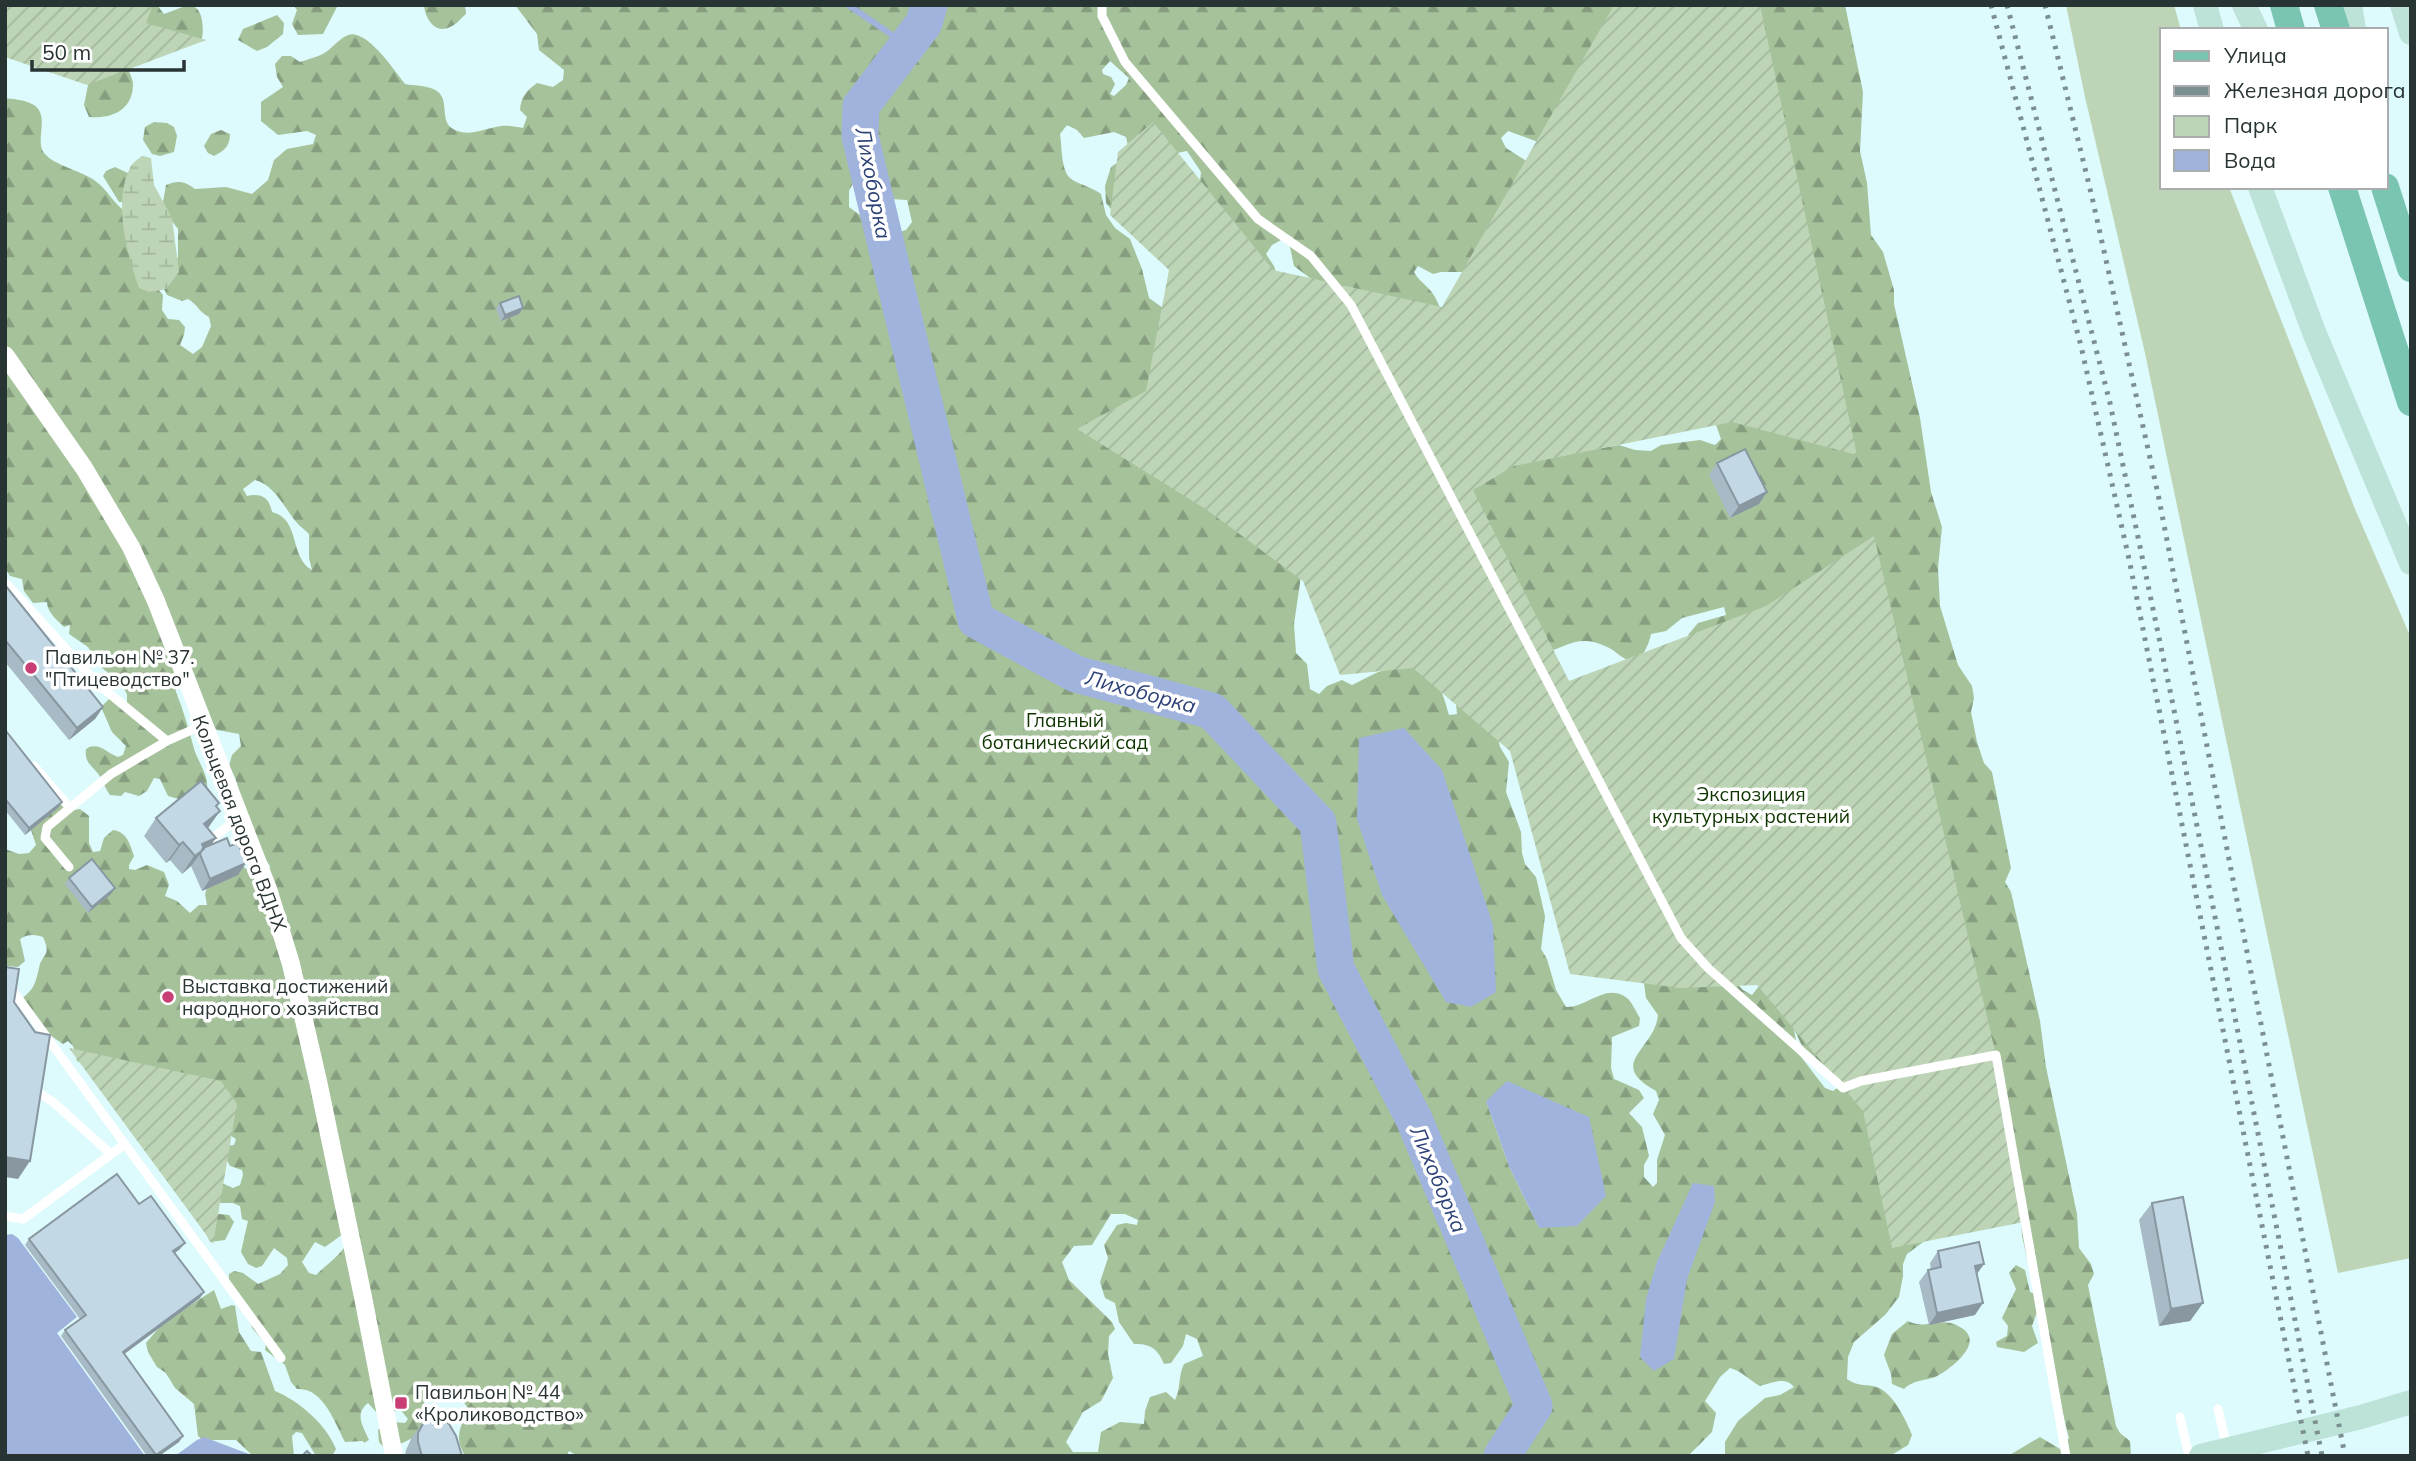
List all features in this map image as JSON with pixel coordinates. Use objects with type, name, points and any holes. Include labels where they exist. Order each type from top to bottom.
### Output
[{"type":"main road","points":[[2205,5],[2211,28]]},
{"type":"main road","points":[[2244,5],[2255,28]]},
{"type":"main road","points":[[2284,5],[2290,28]]},
{"type":"main road","points":[[2328,5],[2335,28]]},
{"type":"main road","points":[[2350,5],[2354,28]]},
{"type":"main road","points":[[2402,5],[2411,33]]},
{"type":"main road","points":[[2261,189],[2314,332],[2411,564]]},
{"type":"main road","points":[[2333,189],[2358,239]]},
{"type":"main road","points":[[2343,189],[2411,402]]},
{"type":"main road","points":[[2386,189],[2411,268]]},
{"type":"main road","points":[[2201,1456],[2411,1402]]},
{"type":"street","name":"Кольцевая дорога ВДНХ","points":[[5,355],[118,521],[148,582],[268,889],[297,991],[361,1283],[394,1456]]},
{"type":"lane","points":[[1102,5],[1102,16],[1125,62],[1258,219],[1311,256],[1351,305],[1681,938],[1708,968],[1843,1088],[1861,1081],[1996,1055],[2066,1456]]},
{"type":"lane","points":[[5,582],[99,685],[167,741]]},
{"type":"lane","points":[[69,867],[45,838],[47,827],[111,774],[167,741],[203,725]]},
{"type":"lane","points":[[31,763],[70,808]]},
{"type":"lane","points":[[210,841],[240,816]]},
{"type":"lane","points":[[5,980],[281,1358]]},
{"type":"lane","points":[[31,1093],[50,1099],[110,1154]]},
{"type":"lane","points":[[5,1216],[23,1219],[125,1144]]},
{"type":"lane","points":[[2218,1409],[2227,1449]]},
{"type":"lane","points":[[2180,1417],[2189,1456]]},
{"type":"green space","points":[[5,5],[153,5],[146,23],[206,40],[87,85],[5,57]]},
{"type":"green space","points":[[139,5],[157,5],[164,14],[184,7],[196,8],[201,17],[202,38],[193,43],[134,19]]},
{"type":"green space","points":[[293,5],[338,5],[323,34],[298,35],[292,24],[297,10]]},
{"type":"green space","points":[[424,5],[465,5],[466,14],[454,25],[441,29],[432,25]]},
{"type":"green space","name":"Главный ботанический сад","points":[[515,5],[1845,5],[1863,92],[1860,151],[1867,183],[1871,235],[1883,252],[1894,290],[1894,304],[1920,418],[1931,492],[1942,527],[1938,568],[1940,606],[1958,665],[1972,686],[1974,698],[1971,712],[1977,742],[1984,763],[1992,772],[2011,868],[2005,882],[2011,892],[2040,1021],[2046,1067],[2077,1214],[2079,1248],[2091,1264],[2094,1274],[2088,1285],[2116,1426],[2130,1441],[2131,1455],[2008,1456],[2040,1437],[2060,1449],[2069,1438],[2037,1312],[2032,1326],[2038,1343],[2024,1352],[1997,1347],[1996,1342],[2007,1336],[2008,1326],[2002,1318],[2016,1289],[2009,1273],[2016,1265],[2025,1270],[2030,1292],[2035,1294],[2022,1236],[2020,1202],[1930,1237],[1907,1254],[1903,1264],[1899,1297],[1885,1315],[1854,1342],[1848,1357],[1847,1379],[1856,1384],[1879,1388],[1890,1396],[1912,1435],[1908,1445],[1890,1456],[1725,1456],[1725,1442],[1738,1421],[1765,1398],[1780,1395],[1794,1387],[1782,1381],[1760,1386],[1730,1368],[1720,1377],[1705,1401],[1716,1413],[1712,1432],[1688,1456],[578,1456],[569,1451],[567,1456],[465,1456],[459,1437],[467,1407],[454,1387],[444,1388],[437,1399],[424,1402],[426,1415],[435,1424],[411,1439],[385,1449],[379,1442],[378,1430],[393,1422],[405,1423],[408,1419],[399,1408],[390,1414],[377,1413],[368,1403],[361,1411],[361,1416],[369,1440],[364,1443],[345,1442],[321,1400],[306,1390],[297,1389],[291,1382],[285,1365],[265,1350],[266,1344],[252,1328],[250,1318],[228,1291],[229,1274],[234,1271],[243,1273],[258,1284],[280,1274],[288,1265],[287,1258],[274,1248],[262,1266],[256,1268],[248,1264],[241,1252],[248,1221],[242,1219],[240,1206],[218,1203],[219,1182],[233,1188],[240,1185],[243,1175],[242,1170],[230,1166],[223,1153],[224,1146],[234,1145],[236,1139],[77,1061],[73,1046],[68,1041],[63,1044],[44,1031],[20,1000],[33,986],[40,963],[46,954],[43,937],[31,935],[20,939],[25,961],[18,967],[5,966],[5,849],[19,854],[29,853],[36,845],[31,830],[35,820],[65,800],[74,810],[80,809],[89,816],[89,843],[93,852],[100,851],[104,838],[113,830],[122,833],[134,856],[129,869],[135,870],[147,865],[164,872],[169,885],[165,896],[177,901],[190,913],[199,905],[207,905],[205,894],[209,882],[243,866],[260,882],[267,878],[270,866],[251,837],[230,823],[238,789],[229,766],[232,755],[241,746],[239,734],[217,730],[210,724],[179,678],[175,685],[176,692],[206,777],[205,797],[186,801],[168,796],[160,779],[154,778],[147,791],[139,796],[125,792],[121,796],[110,795],[87,761],[86,749],[95,746],[118,757],[123,755],[126,746],[112,732],[101,707],[109,699],[127,705],[127,694],[119,681],[98,665],[88,647],[69,634],[70,625],[64,627],[58,622],[47,602],[33,603],[24,591],[22,579],[10,576],[5,568],[5,98],[26,102],[38,108],[42,121],[42,149],[45,154],[94,180],[129,214],[156,287],[163,295],[162,310],[168,319],[179,320],[185,327],[180,345],[193,354],[202,347],[211,326],[209,317],[191,301],[182,301],[167,295],[163,287],[178,257],[178,229],[162,208],[166,185],[181,182],[195,189],[226,187],[252,194],[268,180],[274,160],[287,149],[313,144],[316,135],[307,131],[278,135],[261,121],[261,102],[283,87],[277,77],[275,64],[282,56],[291,56],[300,62],[323,54],[345,36],[363,38],[380,52],[405,84],[437,91],[443,100],[449,125],[459,132],[471,133],[504,126],[523,128],[527,117],[520,110],[527,92],[537,83],[553,87],[563,80],[564,70],[539,50],[537,34]],"holes":[[[1110,61],[1129,78],[1126,85],[1114,96],[1110,94],[1115,84],[1111,77],[1103,74],[1102,70]],[[1067,125],[1077,130],[1084,138],[1114,132],[1126,137],[1130,154],[1111,167],[1105,186],[1106,203],[1118,218],[1177,153],[1187,151],[1201,172],[1200,182],[1265,292],[1276,273],[1266,254],[1272,245],[1283,239],[1290,247],[1294,266],[1315,285],[1443,314],[1434,295],[1414,272],[1418,266],[1433,274],[1479,272],[1528,162],[1506,148],[1501,138],[1508,131],[1538,142],[1709,405],[1721,439],[1715,445],[1700,440],[1661,445],[1651,451],[1619,445],[1516,463],[1453,492],[1542,654],[1587,641],[1609,648],[1633,662],[1645,650],[1651,634],[1666,631],[1682,618],[1724,607],[1726,615],[1698,623],[1688,635],[1698,666],[1763,981],[1752,995],[1743,990],[1715,961],[1644,983],[1646,998],[1658,1015],[1655,1027],[1633,1064],[1634,1072],[1641,1081],[1656,1091],[1659,1100],[1653,1114],[1665,1135],[1657,1160],[1657,1183],[1653,1187],[1644,1177],[1644,1165],[1649,1156],[1642,1127],[1629,1113],[1644,1098],[1639,1090],[1614,1079],[1611,1068],[1612,1037],[1639,1026],[1640,1018],[1629,1000],[1619,994],[1604,994],[1566,1007],[1556,990],[1547,959],[1541,949],[1545,916],[1536,877],[1525,864],[1521,832],[1506,792],[1509,762],[1500,747],[1495,724],[1456,703],[1457,714],[1449,715],[1434,678],[1419,669],[1385,670],[1352,685],[1342,680],[1327,686],[1319,694],[1310,689],[1307,664],[1296,653],[1294,624],[1304,556],[1170,313],[1149,298],[1142,269],[1130,239],[1115,228],[1106,215],[1101,194],[1072,180],[1063,164],[1060,134]],[[872,165],[891,199],[907,200],[912,222],[906,230],[885,236],[878,247],[873,244],[867,221],[849,207],[849,191],[860,170]],[[255,480],[277,495],[309,534],[312,570],[300,557],[287,522],[272,512],[264,497],[247,496],[243,489]],[[1794,1029],[1804,1050],[1830,1070],[1850,1078],[1833,1091],[1825,1088],[1798,1053]],[[1486,1101],[1539,1228],[1509,1166]],[[1111,1214],[1125,1214],[1138,1220],[1137,1225],[1117,1225],[1104,1245],[1108,1258],[1100,1282],[1105,1298],[1115,1303],[1119,1322],[1134,1344],[1153,1348],[1164,1364],[1171,1363],[1183,1346],[1186,1334],[1197,1339],[1203,1356],[1184,1364],[1175,1400],[1166,1392],[1150,1397],[1144,1424],[1120,1422],[1101,1432],[1098,1452],[1073,1452],[1066,1442],[1083,1412],[1101,1401],[1113,1378],[1108,1354],[1109,1336],[1115,1329],[1112,1322],[1069,1280],[1062,1262],[1074,1246],[1092,1245]],[[343,1234],[346,1244],[316,1275],[309,1273],[302,1262],[315,1242],[325,1247]]]},
{"type":"green space","name":"Экспозиция культурных растений","points":[[1614,5],[1760,5],[1857,455],[1732,422],[1514,466],[1473,490],[1569,681],[1766,606],[1874,536],[1996,1055],[2029,1221],[1892,1248],[1863,1111],[1757,985],[1680,988],[1570,974],[1510,751],[1413,668],[1340,675],[1303,581],[1207,510],[1077,429],[1146,391],[1169,270],[1110,215],[1118,152],[1153,122],[1273,270],[1442,307]]},
{"type":"green space","points":[[2066,5],[2174,5],[2180,28],[2160,28],[2160,189],[2230,189],[2355,509],[2411,638],[2411,1258],[2338,1273],[2145,353]]},
{"type":"green space","points":[[277,15],[284,23],[283,34],[267,47],[257,51],[238,40],[243,29]]},
{"type":"green space","points":[[127,67],[133,84],[132,93],[125,106],[113,114],[89,117],[84,105],[89,80]]},
{"type":"green space","points":[[154,122],[167,123],[174,127],[177,136],[174,152],[160,156],[152,154],[143,140],[145,127]]},
{"type":"green space","points":[[221,130],[230,134],[229,142],[214,156],[208,153],[204,146],[211,134]]},
{"type":"green space","points":[[142,156],[151,158],[154,185],[172,218],[179,272],[166,289],[149,292],[139,288],[134,275],[122,212],[125,181],[131,166]]},
{"type":"green space","points":[[115,167],[136,177],[125,202],[119,202],[103,176],[106,171]]},
{"type":"green space","points":[[69,1048],[221,1081],[237,1104],[213,1244]]},
{"type":"green space","points":[[229,1215],[234,1222],[225,1240],[210,1242],[203,1227],[206,1217]]},
{"type":"green space","points":[[214,1290],[221,1309],[235,1306],[239,1332],[251,1351],[261,1352],[275,1391],[302,1407],[326,1431],[336,1449],[332,1456],[316,1456],[302,1433],[296,1432],[292,1436],[294,1456],[253,1456],[236,1440],[203,1440],[198,1436],[194,1404],[175,1388],[166,1373],[157,1367],[146,1343],[164,1322]]},
{"type":"green space","points":[[1908,1321],[1915,1324],[1953,1324],[1967,1333],[1970,1339],[1964,1353],[1952,1366],[1939,1375],[1913,1383],[1904,1389],[1892,1384],[1884,1355],[1892,1334]]},
{"type":"water","points":[[1404,728],[1442,770],[1493,925],[1496,992],[1471,1007],[1446,1002],[1382,895],[1357,819],[1359,738]]},
{"type":"water","points":[[1507,1081],[1589,1117],[1606,1196],[1577,1226],[1539,1228],[1509,1166],[1486,1101]]},
{"type":"water","points":[[1693,1183],[1714,1186],[1715,1202],[1687,1279],[1674,1359],[1654,1371],[1640,1357],[1646,1299],[1657,1262]]},
{"type":"water","points":[[12,1234],[18,1238],[77,1317],[57,1333],[145,1456],[5,1456],[5,1235]]},
{"type":"water","points":[[204,1437],[254,1456],[175,1456]]},
{"type":"building","points":[[519,296],[523,308],[505,315],[500,303]]},
{"type":"building","points":[[1745,449],[1767,492],[1739,506],[1717,463]]},
{"type":"building","points":[[5,585],[103,707],[77,728],[5,640]]},
{"type":"building","points":[[6,731],[62,802],[29,828],[5,799]]},
{"type":"building","points":[[201,781],[219,803],[216,806],[220,811],[204,824],[216,838],[202,844],[204,849],[195,856],[183,842],[179,845],[156,818]]},
{"type":"building","points":[[227,838],[230,846],[238,843],[246,863],[210,879],[200,854],[203,848]]},
{"type":"building","points":[[92,859],[115,888],[92,907],[69,878]]},
{"type":"building","points":[[5,967],[19,969],[14,1002],[35,1032],[50,1035],[30,1161],[5,1157]]},
{"type":"building","points":[[117,1174],[139,1204],[151,1196],[185,1243],[173,1251],[204,1292],[123,1352],[183,1436],[156,1455],[65,1330],[86,1315],[29,1239]]},
{"type":"building","points":[[2183,1197],[2203,1303],[2171,1309],[2152,1203]]},
{"type":"building","points":[[1979,1242],[1984,1264],[1975,1266],[1983,1303],[1937,1313],[1928,1270],[1941,1267],[1938,1251]]},
{"type":"building","points":[[440,1418],[449,1424],[456,1436],[462,1456],[422,1456],[418,1433],[425,1420]]},
{"type":"waterway","points":[[848,5],[907,45]]},
{"type":"waterway","name":"Лихоборка","points":[[929,5],[924,23],[861,106],[860,136],[976,620],[1076,674],[1212,711],[1318,823],[1336,969],[1414,1119],[1534,1406],[1502,1456]]},
{"type":"railway","points":[[1991,5],[2081,346],[2129,559],[2308,1456]]},
{"type":"railway","points":[[2007,5],[2110,403],[2172,700],[2322,1456]]},
{"type":"railway","points":[[2045,5],[2092,197],[2158,494],[2345,1456]]},
{"type":"place","name":"Павильон № 37. \"Птицеводство\"","points":[[31,668]]},
{"type":"place","name":"Выставка достижений народного хозяйства","points":[[168,997]]},
{"type":"place","name":"Павильон № 44 «Кролиководство»","points":[[401,1403]]}]
